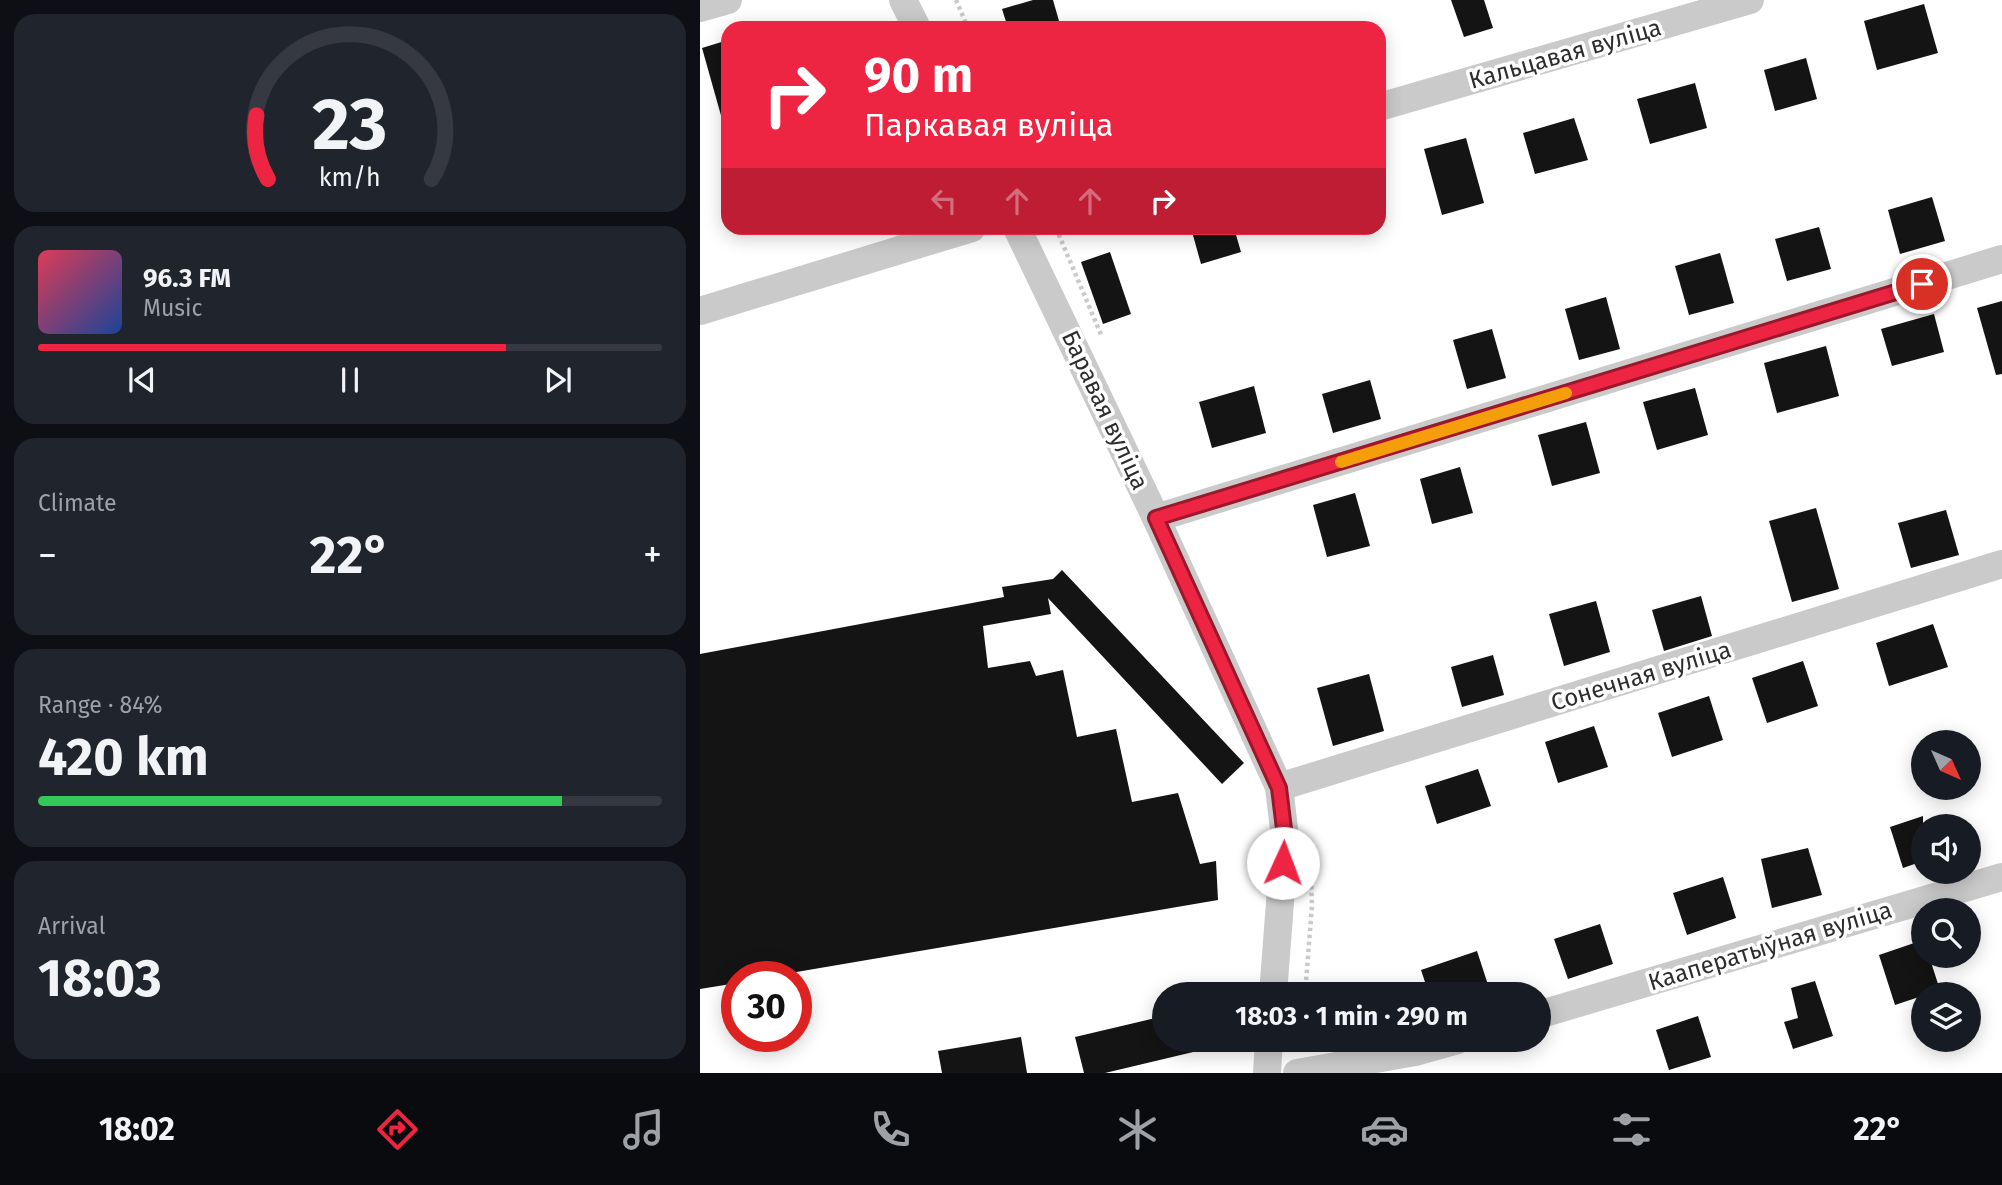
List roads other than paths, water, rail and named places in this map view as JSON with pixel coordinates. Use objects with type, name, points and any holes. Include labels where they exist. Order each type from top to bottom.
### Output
[{"type":"street","points":[[700,8],[728,0]]},
{"type":"street","points":[[903,0],[914,21]]},
{"type":"street","name":"Кальцавая вуліца","points":[[1386,105],[1750,0]]},
{"type":"street","points":[[700,312],[949,235]]},
{"type":"street","name":"Баравая вуліца","points":[[1020,235],[1156,518],[1279,788],[1285,837],[1274,982]]},
{"type":"street","points":[[1156,518],[2002,259]]},
{"type":"street","name":"Сонечная вуліца","points":[[1279,788],[2002,564]]},
{"type":"street","name":"Кааператыўная вуліца","points":[[1551,1012],[2002,877]]},
{"type":"street","points":[[1266,1073],[1268,1052]]},
{"type":"street","points":[[1297,1073],[1415,1052]]}]
